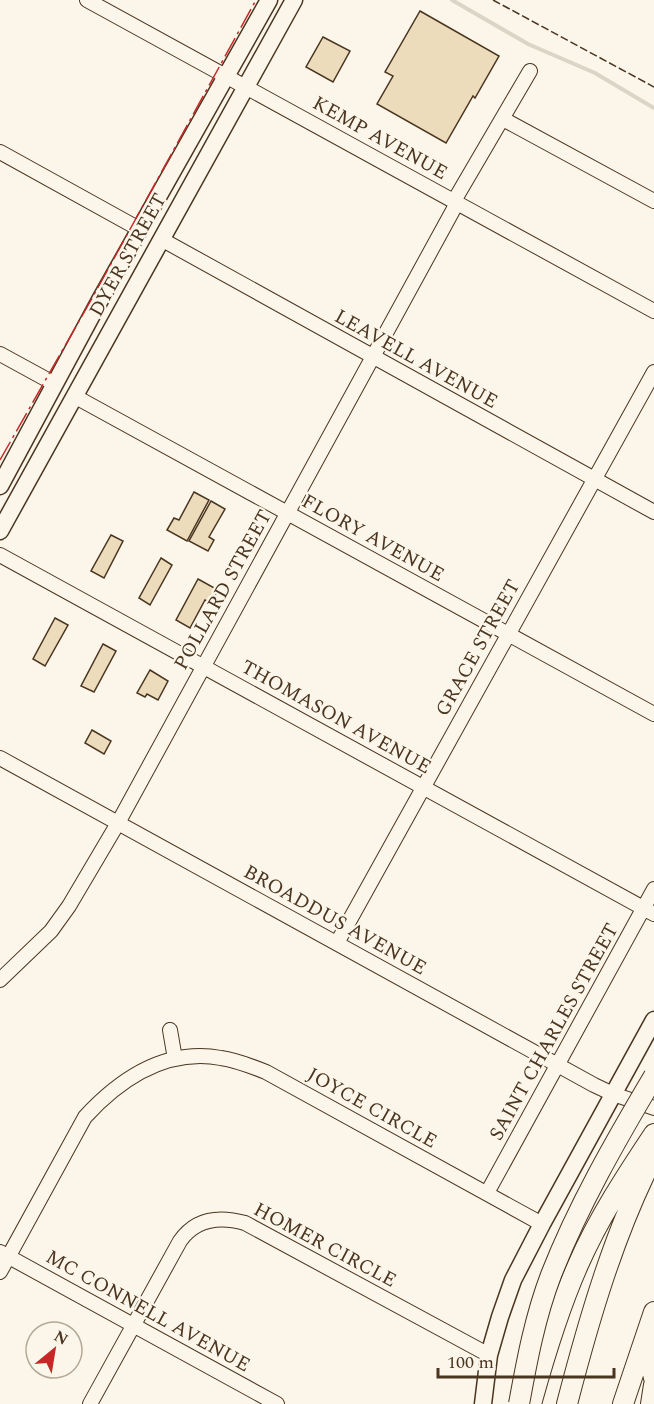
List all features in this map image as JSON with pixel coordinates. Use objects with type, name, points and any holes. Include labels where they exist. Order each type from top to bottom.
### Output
[{"type":"highway","points":[[519,1404],[531,1342],[551,1276],[585,1202],[654,1076]]},
{"type":"highway","points":[[567,1404],[636,1175],[654,1134]]},
{"type":"highway","points":[[531,1404],[545,1354],[578,1263],[636,1175],[654,1155]]},
{"type":"highway","points":[[623,1404],[654,1312]]},
{"type":"highway","points":[[645,1339],[654,1378]]},
{"type":"highway","points":[[651,1404],[654,1385]]},
{"type":"main road","name":"DYER STREET","points":[[0,486],[100,300],[269,0]]},
{"type":"main road","name":"DYER STREET","points":[[0,531],[294,0]]},
{"type":"main road","points":[[74,396],[69,385],[69,377],[95,331],[103,311],[100,300]]},
{"type":"main road","points":[[39,459],[37,445],[58,401],[59,393],[55,384]]},
{"type":"main road","points":[[483,1404],[489,1355],[513,1280],[654,1020]]},
{"type":"street","name":"KEMP AVENUE","points":[[87,0],[654,311]]},
{"type":"street","name":"POLLARD STREET","points":[[0,980],[5,965],[51,931],[69,906],[118,823],[456,202],[530,71]]},
{"type":"street","points":[[503,119],[654,201]]},
{"type":"street","points":[[0,152],[141,230]]},
{"type":"street","name":"LEAVELL AVENUE","points":[[161,239],[654,512]]},
{"type":"street","points":[[0,354],[55,384]]},
{"type":"street","name":"GRACE STREET","points":[[337,943],[654,372]]},
{"type":"street","name":"FLORY AVENUE","points":[[74,396],[654,714]]},
{"type":"street","name":"THOMASON AVENUE","points":[[0,555],[649,911]]},
{"type":"street","name":"BROADDUS AVENUE","points":[[0,758],[612,1094],[654,1108]]},
{"type":"street","name":"SAINT CHARLES STREET","points":[[488,1193],[558,1064],[649,911],[654,889]]},
{"type":"street","points":[[170,1030],[175,1059]]},
{"type":"street","name":"JOYCE CIRCLE","points":[[0,1272],[4,1254],[85,1117],[104,1097],[130,1077],[149,1067],[175,1059],[201,1056],[222,1058],[266,1072],[542,1224]]},
{"type":"street","name":"HOMER CIRCLE","points":[[90,1404],[185,1234],[210,1220],[228,1218],[245,1223],[489,1355]]},
{"type":"street","name":"MC CONNELL AVENUE","points":[[4,1254],[277,1404]]},
{"type":"building","points":[[420,11],[499,56],[446,143],[377,104],[393,76],[385,72]]},
{"type":"building","points":[[323,37],[350,51],[333,82],[306,67]]},
{"type":"building","points":[[194,492],[209,500],[187,541],[167,530],[174,518],[179,520]]},
{"type":"building","points":[[211,501],[225,509],[209,537],[214,540],[208,551],[189,541]]},
{"type":"building","points":[[111,535],[123,541],[104,578],[91,571]]},
{"type":"building","points":[[161,558],[172,565],[150,605],[139,598]]},
{"type":"building","points":[[198,579],[218,590],[211,603],[205,600],[190,628],[176,620]]},
{"type":"building","points":[[55,618],[68,625],[45,666],[33,659]]},
{"type":"building","points":[[103,644],[116,651],[94,692],[81,686]]},
{"type":"building","points":[[150,670],[168,681],[158,700],[147,694],[145,697],[137,693]]},
{"type":"building","points":[[92,730],[111,741],[104,754],[85,743]]},
{"type":"waterway","points":[[452,0],[528,44],[595,73],[654,108]]},
{"type":"fence","points":[[493,0],[654,87]]},
{"type":"power","points":[[0,460],[95,293],[256,0]]}]
